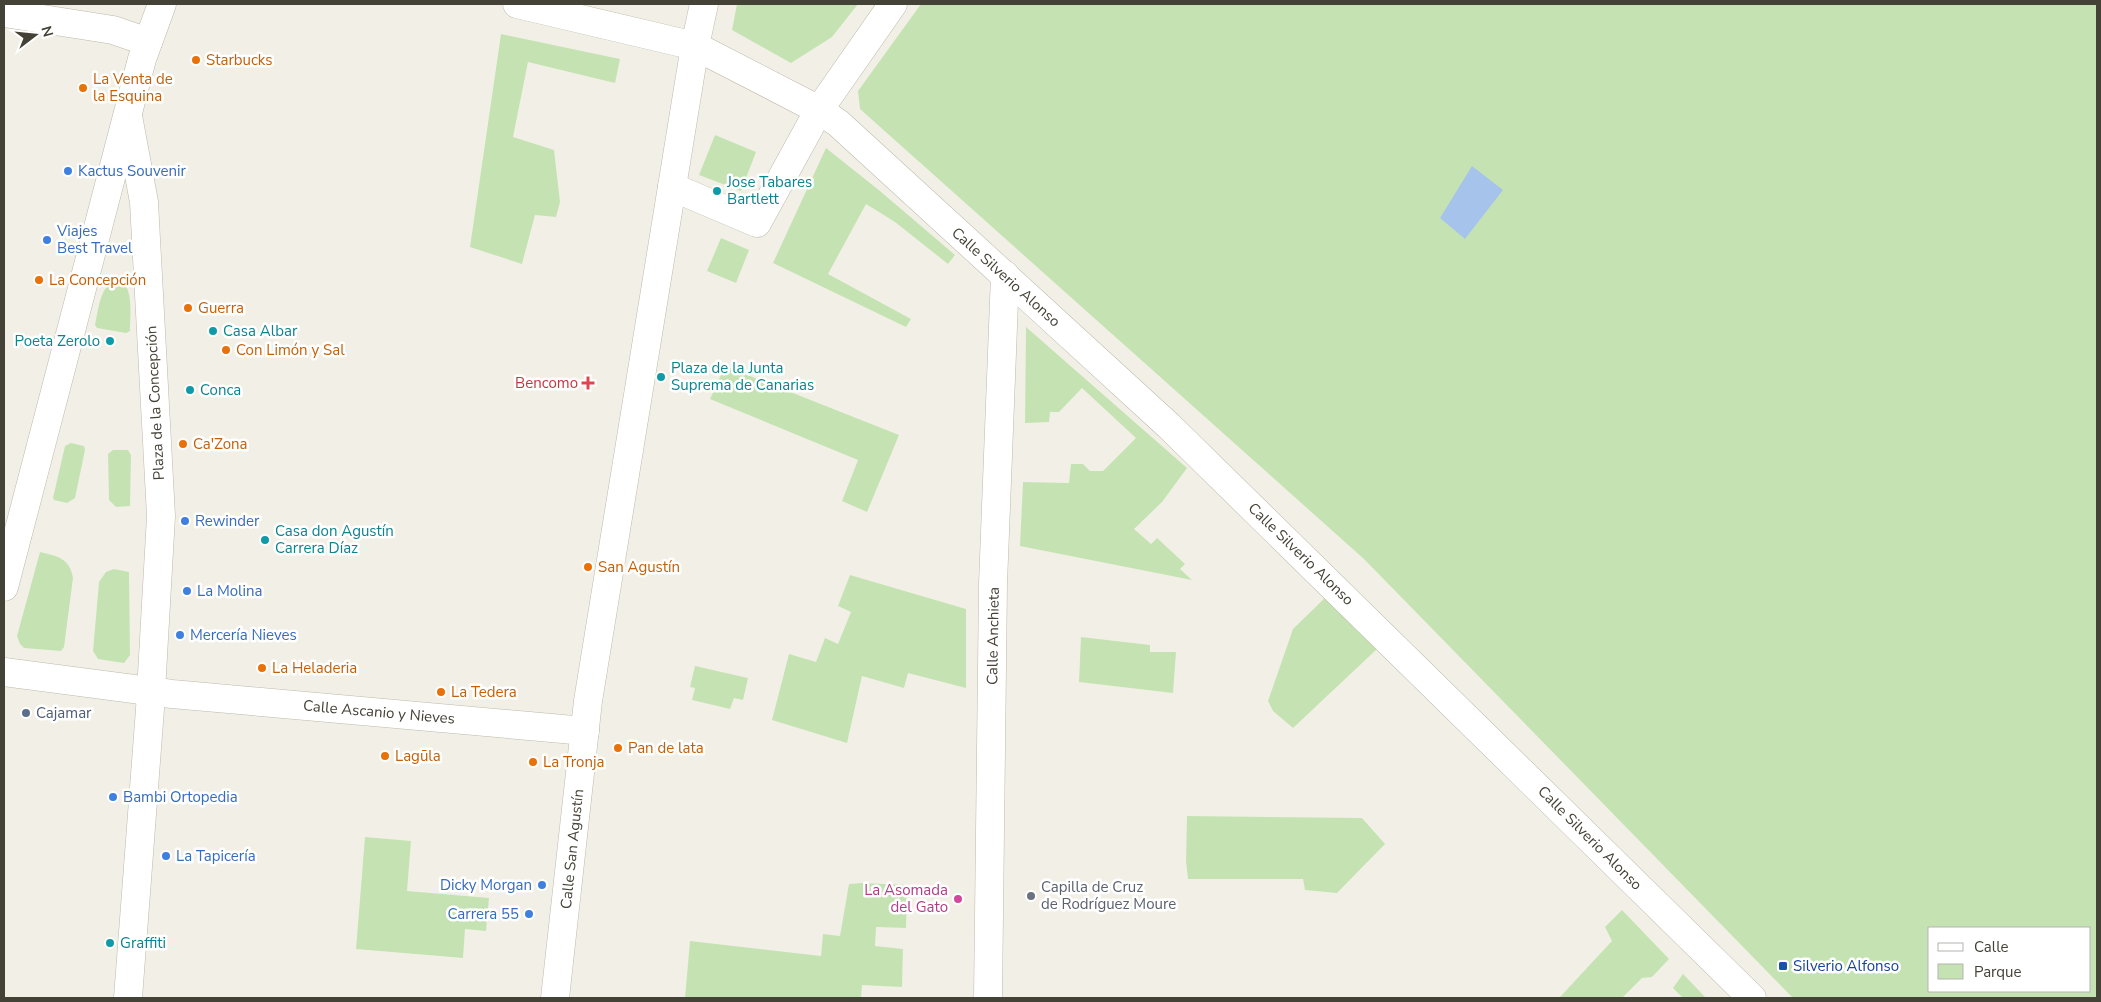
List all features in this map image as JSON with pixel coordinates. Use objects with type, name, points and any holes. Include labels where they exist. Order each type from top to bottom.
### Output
[{"type":"street","name":"Plaza de la Concepción","points":[[4,587],[148,42],[162,4]]},
{"type":"street","name":"Calle Silverio Alonso","points":[[517,4],[695,46],[828,117],[1176,433],[1752,998]]},
{"type":"street","name":"Calle San Agustín","points":[[555,998],[588,700],[695,46],[704,4]]},
{"type":"street","points":[[672,187],[757,222],[828,117],[893,4]]},
{"type":"street","points":[[4,13],[114,30],[148,42]]},
{"type":"street","name":"Plaza de la Concepción","points":[[128,116],[144,202],[161,516],[158,698],[128,998]]},
{"type":"street","name":"Calle Anchieta","points":[[988,998],[993,584],[1004,275]]},
{"type":"street","points":[[4,672],[158,698]]},
{"type":"street","name":"Calle Ascanio y Nieves","points":[[158,698],[585,730]]},
{"type":"green space","points":[[737,4],[858,4],[832,37],[791,63],[732,30]]},
{"type":"green space","points":[[921,4],[2097,4],[2097,998],[1793,998],[1364,559],[860,109],[858,91]]},
{"type":"green space","points":[[501,34],[620,59],[615,83],[528,62],[513,137],[554,150],[560,202],[556,217],[535,215],[522,264],[470,247]]},
{"type":"green space","points":[[715,135],[756,152],[741,191],[699,175]]},
{"type":"green space","points":[[826,148],[955,255],[948,264],[895,222],[866,204],[828,274],[911,319],[906,327],[773,263]]},
{"type":"green space","points":[[721,238],[749,250],[736,283],[707,271]]},
{"type":"green space","points":[[120,278],[127,289],[130,303],[130,331],[126,333],[97,328],[95,325],[104,290],[113,281]]},
{"type":"green space","points":[[1026,327],[1187,468],[1162,502],[1134,529],[1151,544],[1157,538],[1185,564],[1180,569],[1192,580],[1020,546],[1023,482],[1069,483],[1071,464],[1083,464],[1090,471],[1103,471],[1136,438],[1082,388],[1059,412],[1050,412],[1049,422],[1025,423]]},
{"type":"green space","points":[[725,366],[899,435],[867,512],[842,501],[858,460],[710,399]]},
{"type":"green space","points":[[71,443],[84,446],[85,450],[75,498],[67,503],[54,500],[53,498],[65,446]]},
{"type":"green space","points":[[113,450],[128,450],[131,455],[130,506],[116,507],[109,500],[108,454]]},
{"type":"green space","points":[[40,552],[66,562],[73,578],[64,647],[61,651],[24,648],[17,636]]},
{"type":"green space","points":[[114,569],[129,572],[130,655],[124,663],[98,659],[93,651],[99,582],[106,572]]},
{"type":"green space","points":[[850,575],[966,609],[966,688],[908,673],[904,688],[862,676],[847,743],[772,720],[789,654],[816,662],[825,638],[838,644],[851,612],[838,606]]},
{"type":"green space","points":[[1328,595],[1377,649],[1293,728],[1273,711],[1268,701],[1293,629]]},
{"type":"green space","points":[[1081,637],[1150,645],[1150,652],[1176,652],[1173,693],[1079,682]]},
{"type":"green space","points":[[695,666],[748,678],[743,700],[734,698],[730,709],[692,700],[695,688],[690,687]]},
{"type":"green space","points":[[1187,816],[1362,818],[1385,844],[1337,893],[1305,890],[1303,879],[1188,879],[1186,861]]},
{"type":"green space","points":[[365,837],[411,841],[407,891],[489,898],[486,931],[465,929],[463,958],[356,949]]},
{"type":"green space","points":[[849,884],[907,885],[906,928],[876,927],[875,946],[903,949],[902,987],[862,985],[861,998],[685,998],[690,941],[821,956],[823,934],[840,936]]},
{"type":"green space","points":[[1622,910],[1669,959],[1652,977],[1642,978],[1622,998],[1561,998],[1612,941],[1605,927]]},
{"type":"green space","points":[[1683,974],[1706,998],[1683,998],[1673,988]]},
{"type":"water","points":[[1472,166],[1503,190],[1465,239],[1440,218]]},
{"type":"place","name":"Starbucks","points":[[196,60]]},
{"type":"place","name":"La Venta de la Esquina","points":[[83,88]]},
{"type":"place","name":"Kactus Souvenir","points":[[68,171]]},
{"type":"place","name":"Jose Tabares Bartlett","points":[[717,191]]},
{"type":"place","name":"Viajes Best Travel","points":[[47,240]]},
{"type":"place","name":"La Concepción","points":[[39,280]]},
{"type":"place","name":"Guerra","points":[[188,308]]},
{"type":"place","name":"Casa Albar","points":[[213,331]]},
{"type":"place","name":"Poeta Zerolo","points":[[110,341]]},
{"type":"place","name":"Con Limón y Sal","points":[[226,350]]},
{"type":"place","name":"Plaza de la Junta Suprema de Canarias","points":[[661,377]]},
{"type":"place","name":"Bencomo","points":[[588,383]]},
{"type":"place","name":"Conca","points":[[190,390]]},
{"type":"place","name":"Ca'Zona","points":[[183,444]]},
{"type":"place","name":"Rewinder","points":[[185,521]]},
{"type":"place","name":"Casa don Agustín Carrera Díaz","points":[[265,540]]},
{"type":"place","name":"San Agustín","points":[[588,567]]},
{"type":"place","name":"La Molina","points":[[187,591]]},
{"type":"place","name":"Mercería Nieves","points":[[180,635]]},
{"type":"place","name":"La Heladeria","points":[[262,668]]},
{"type":"place","name":"La Tedera","points":[[441,692]]},
{"type":"place","name":"Cajamar","points":[[26,713]]},
{"type":"place","name":"Pan de lata","points":[[618,748]]},
{"type":"place","name":"Lagūla","points":[[385,756]]},
{"type":"place","name":"La Tronja","points":[[533,762]]},
{"type":"place","name":"Bambi Ortopedia","points":[[113,797]]},
{"type":"place","name":"La Tapicería","points":[[166,856]]},
{"type":"place","name":"Dicky Morgan","points":[[542,885]]},
{"type":"place","name":"Capilla de Cruz de Rodríguez Moure","points":[[1031,896]]},
{"type":"place","name":"La Asomada del Gato","points":[[958,899]]},
{"type":"place","name":"Carrera 55","points":[[529,914]]},
{"type":"place","name":"Graffiti","points":[[110,943]]},
{"type":"place","name":"Silverio Alfonso","points":[[1783,966]]}]
